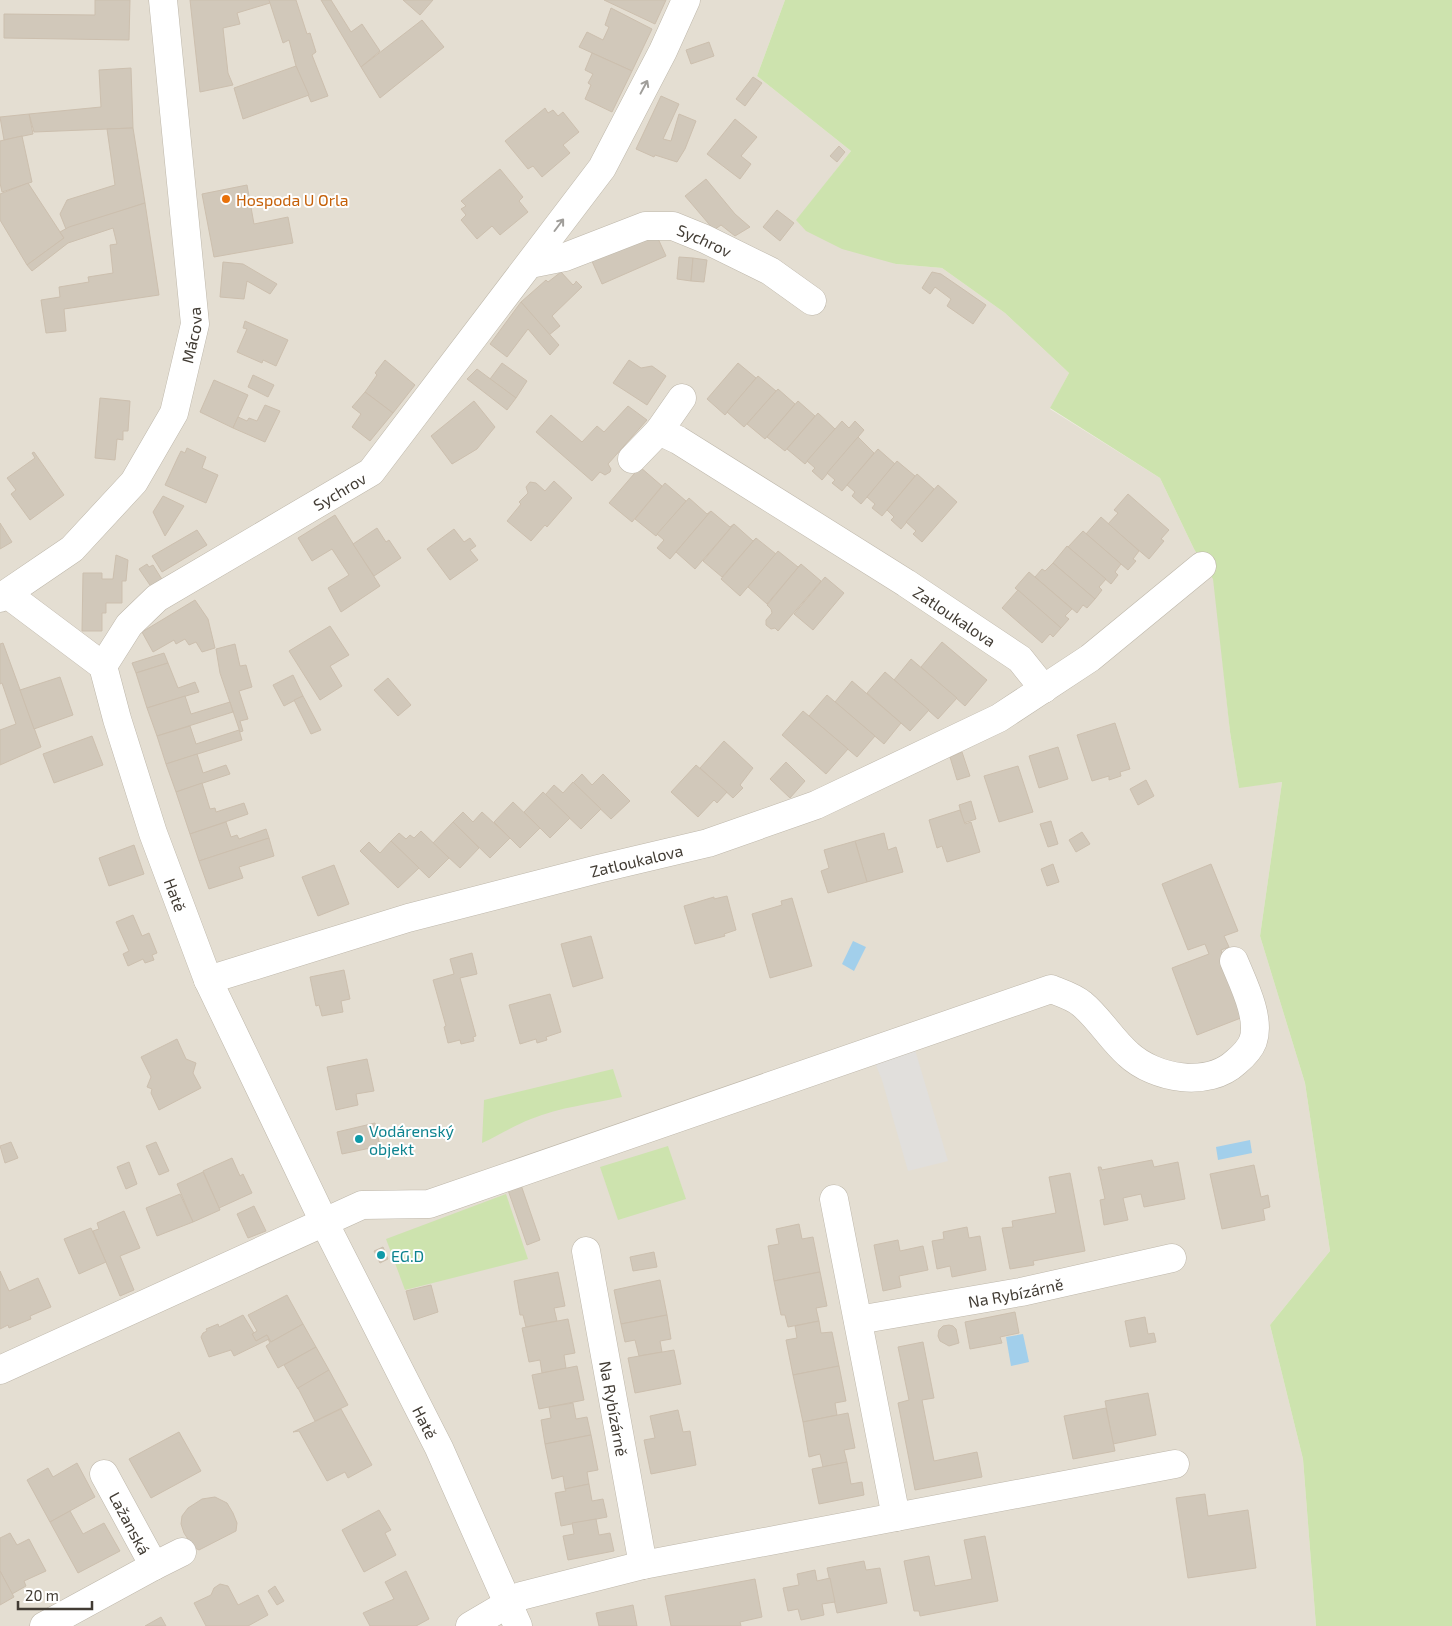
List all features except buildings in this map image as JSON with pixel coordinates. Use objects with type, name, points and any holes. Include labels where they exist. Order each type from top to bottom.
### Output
[{"type":"street","name":"Mácova","points":[[4,596],[72,548],[134,482],[174,413],[195,324],[163,0]]},
{"type":"street","name":"Sychrov","points":[[102,666],[130,625],[157,598],[371,472],[602,168],[663,51],[686,0]]},
{"type":"street","name":"Sychrov","points":[[530,264],[565,257],[644,226],[673,226],[705,239],[770,271],[812,301]]},
{"type":"street","points":[[632,459],[659,431],[682,398]]},
{"type":"street","name":"Zatloukalova","points":[[659,431],[678,440],[906,583],[1020,659],[1044,689]]},
{"type":"street","name":"Zatloukalova","points":[[208,980],[408,918],[708,842],[816,805],[999,718],[1090,658],[1202,566]]},
{"type":"street","points":[[4,596],[102,666]]},
{"type":"street","name":"Hatě","points":[[102,666],[153,833],[208,980],[324,1222],[439,1448],[513,1614]]},
{"type":"street","points":[[0,1370],[362,1205],[429,1204],[1051,989],[1081,1003],[1129,1055],[1148,1067],[1173,1076],[1191,1078],[1206,1076],[1228,1069],[1253,1042],[1255,1020],[1247,992],[1234,961]]},
{"type":"street","points":[[834,1199],[896,1517]]},
{"type":"street","name":"Na Rybízárně","points":[[586,1251],[643,1565]]},
{"type":"street","name":"Na Rybízárně","points":[[858,1320],[1021,1292],[1172,1258]]},
{"type":"street","points":[[470,1626],[513,1614],[521,1596],[643,1565],[1175,1464]]},
{"type":"street","name":"Lažanská","points":[[44,1626],[154,1566],[104,1474]]},
{"type":"street","points":[[154,1566],[182,1552]]},
{"type":"shaded area","points":[[0,0],[785,0],[757,76],[851,151],[797,220],[896,264],[942,268],[1005,313],[1069,373],[1050,409],[1160,478],[1194,549],[1214,579],[1230,732],[1239,787],[1282,782],[1260,936],[1305,1083],[1330,1251],[1270,1325],[1303,1459],[1316,1626],[0,1626]]},
{"type":"shaded area","points":[[913,1043],[948,1161],[908,1171],[882,1080],[870,1051]]},
{"type":"green space","points":[[785,0],[1452,0],[1452,1626],[1316,1626],[1303,1459],[1270,1325],[1330,1251],[1305,1083],[1260,936],[1282,782],[1239,788],[1230,732],[1213,579],[1194,549],[1160,478],[1050,408],[1069,373],[1005,313],[942,268],[896,264],[842,249],[806,231],[796,220],[851,151],[757,76]]},
{"type":"green space","points":[[613,1069],[622,1097],[542,1115],[519,1124],[482,1143],[484,1100]]},
{"type":"green space","points":[[668,1146],[686,1199],[618,1220],[600,1167]]},
{"type":"green space","points":[[506,1194],[528,1259],[405,1290],[386,1239]]},
{"type":"water","points":[[853,941],[866,947],[854,971],[842,964]]},
{"type":"water","points":[[1250,1140],[1252,1153],[1218,1160],[1216,1147]]},
{"type":"water","points":[[1023,1334],[1029,1362],[1011,1366],[1006,1337]]},
{"type":"place","name":"Hospoda U Orla","points":[[226,199]]},
{"type":"place","name":"Vodárenský objekt","points":[[359,1139]]},
{"type":"place","name":"EG.D","points":[[381,1255]]}]
